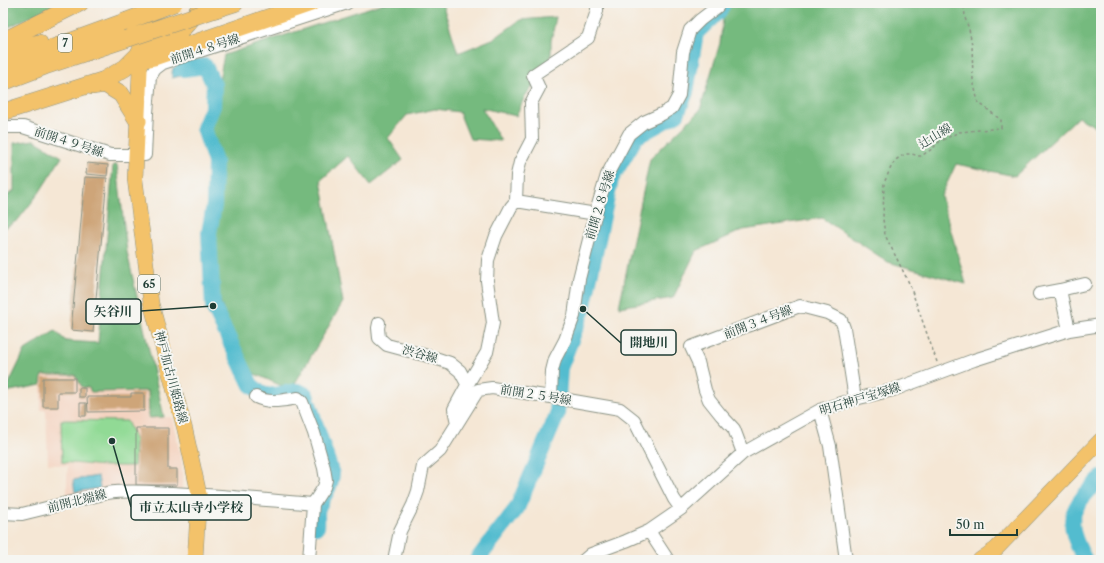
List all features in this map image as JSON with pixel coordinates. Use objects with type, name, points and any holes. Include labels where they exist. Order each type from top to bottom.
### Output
[{"type":"highway","points":[[3,40],[80,3]]},
{"type":"highway","name":"7","points":[[3,68],[128,18],[174,3]]},
{"type":"highway","name":"7","points":[[3,82],[45,66],[137,49],[210,6],[235,3]]},
{"type":"highway","points":[[3,112],[104,80],[125,68],[137,49],[154,57],[311,3]]},
{"type":"highway","points":[[3,53],[128,18]]},
{"type":"highway","points":[[3,91],[45,66]]},
{"type":"highway","points":[[85,87],[104,84],[122,94],[138,121]]},
{"type":"main road","name":"神戸加古川姫路線","points":[[144,3],[137,49],[138,121],[135,179],[151,303],[185,430],[199,494],[195,560]]},
{"type":"main road","points":[[980,560],[996,549],[1101,440]]},
{"type":"street","name":"前開４８号線","points":[[136,155],[145,155],[150,77],[155,69],[163,63],[348,3]]},
{"type":"street","points":[[457,423],[454,409],[467,384],[487,352],[493,323],[487,281],[488,260],[496,236],[511,207],[516,201],[517,175],[520,162],[532,138],[531,103],[539,88],[533,75],[588,38],[597,12],[597,3]]},
{"type":"street","name":"前開２８号線","points":[[555,397],[552,371],[555,359],[565,340],[574,316],[580,279],[607,175],[629,134],[644,122],[672,108],[679,95],[683,52],[690,30],[717,7],[718,3]]},
{"type":"street","name":"前開４９号線","points":[[3,127],[23,127],[110,155],[136,155]]},
{"type":"street","points":[[516,201],[596,214]]},
{"type":"street","points":[[1039,294],[1085,284]]},
{"type":"street","points":[[1060,290],[1068,330]]},
{"type":"street","name":"前開３４号線","points":[[743,453],[734,428],[709,400],[698,362],[691,347],[800,306],[827,313],[841,320],[844,328],[855,399]]},
{"type":"street","name":"渋谷線","points":[[379,323],[379,338],[387,344],[450,363],[460,371],[467,384]]},
{"type":"street","name":"明石神戸宝塚線","points":[[584,560],[591,554],[649,531],[681,509],[743,453],[820,410],[855,399],[893,390],[974,360],[1068,330],[1101,325]]},
{"type":"street","name":"前開２５号線","points":[[394,560],[400,531],[418,491],[423,466],[440,451],[478,390],[492,388],[555,397],[620,409],[634,420],[681,509]]},
{"type":"street","points":[[256,397],[262,400],[273,401],[298,398],[302,402],[318,447],[326,480],[324,488],[312,504],[309,560]]},
{"type":"street","points":[[820,410],[830,446],[846,560]]},
{"type":"street","name":"前開北端線","points":[[3,513],[22,514],[107,493],[132,491],[199,494],[312,504]]},
{"type":"street","points":[[649,531],[668,560]]},
{"type":"path","name":"辻山線","points":[[941,372],[909,282],[885,235],[883,219],[884,183],[892,165],[897,159],[905,154],[919,156],[923,155],[939,142],[959,132],[1002,128],[1001,120],[978,102],[973,80],[972,44],[965,18],[964,3]]},
{"type":"shaded area","points":[[41,375],[75,375],[82,387],[89,388],[91,392],[148,391],[149,418],[172,417],[182,464],[182,490],[67,501],[68,466],[48,464],[46,410],[41,410]]},
{"type":"green space","points":[[3,3],[58,3],[3,30]]},
{"type":"green space","points":[[384,3],[442,3],[458,53],[495,38],[520,20],[556,17],[551,41],[551,61],[525,96],[516,116],[482,108],[501,141],[470,139],[459,112],[435,109],[407,115],[388,138],[403,160],[371,185],[348,156],[321,180],[343,302],[291,390],[246,370],[214,285],[210,125],[224,55]]},
{"type":"green space","points":[[725,3],[1101,3],[1101,130],[1078,117],[1015,176],[956,164],[941,196],[966,284],[888,262],[822,218],[743,230],[696,251],[673,298],[619,307],[650,159],[700,110],[720,43]]},
{"type":"green space","points":[[34,140],[62,157],[39,193],[18,220],[3,229],[3,198],[14,191],[14,143]]},
{"type":"green space","points":[[113,165],[117,165],[127,252],[164,417],[149,418],[148,391],[91,392],[89,388],[82,387],[75,375],[42,375],[41,385],[5,392],[25,350],[55,331],[66,341],[98,343]]},
{"type":"green space","points":[[61,420],[127,421],[135,439],[134,466],[104,466],[62,462]]},
{"type":"water","points":[[193,61],[204,70],[172,78],[173,68]]},
{"type":"water","points":[[98,476],[100,488],[75,492],[73,480]]},
{"type":"building","points":[[87,163],[108,165],[107,176],[86,174]]},
{"type":"building","points":[[85,177],[107,178],[93,332],[71,330]]},
{"type":"building","points":[[43,378],[75,378],[75,392],[58,392],[58,407],[43,407]]},
{"type":"building","points":[[79,388],[85,388],[85,397],[79,397]]},
{"type":"building","points":[[131,393],[144,393],[144,411],[88,412],[87,397],[131,397]]},
{"type":"building","points":[[80,403],[86,403],[86,416],[80,416]]},
{"type":"building","points":[[136,428],[168,428],[168,469],[177,469],[177,485],[136,485]]},
{"type":"waterway","points":[[477,560],[517,508],[557,415],[560,368],[583,309],[611,179],[636,137],[677,114],[686,92],[696,33],[719,11],[723,4]]},
{"type":"waterway","points":[[183,69],[205,66],[214,85],[213,106],[204,128],[215,162],[214,205],[209,233],[213,306],[251,385],[260,392],[269,396],[298,391],[306,395],[332,474],[328,488],[317,510],[317,527]]},
{"type":"waterway","points":[[1085,560],[1074,534],[1072,524],[1073,515],[1082,498],[1101,478]]},
{"type":"place","name":"矢谷川","points":[[213,306]]},
{"type":"place","name":"開地川","points":[[583,309]]},
{"type":"place","name":"市立太山寺小学校","points":[[112,441]]}]
